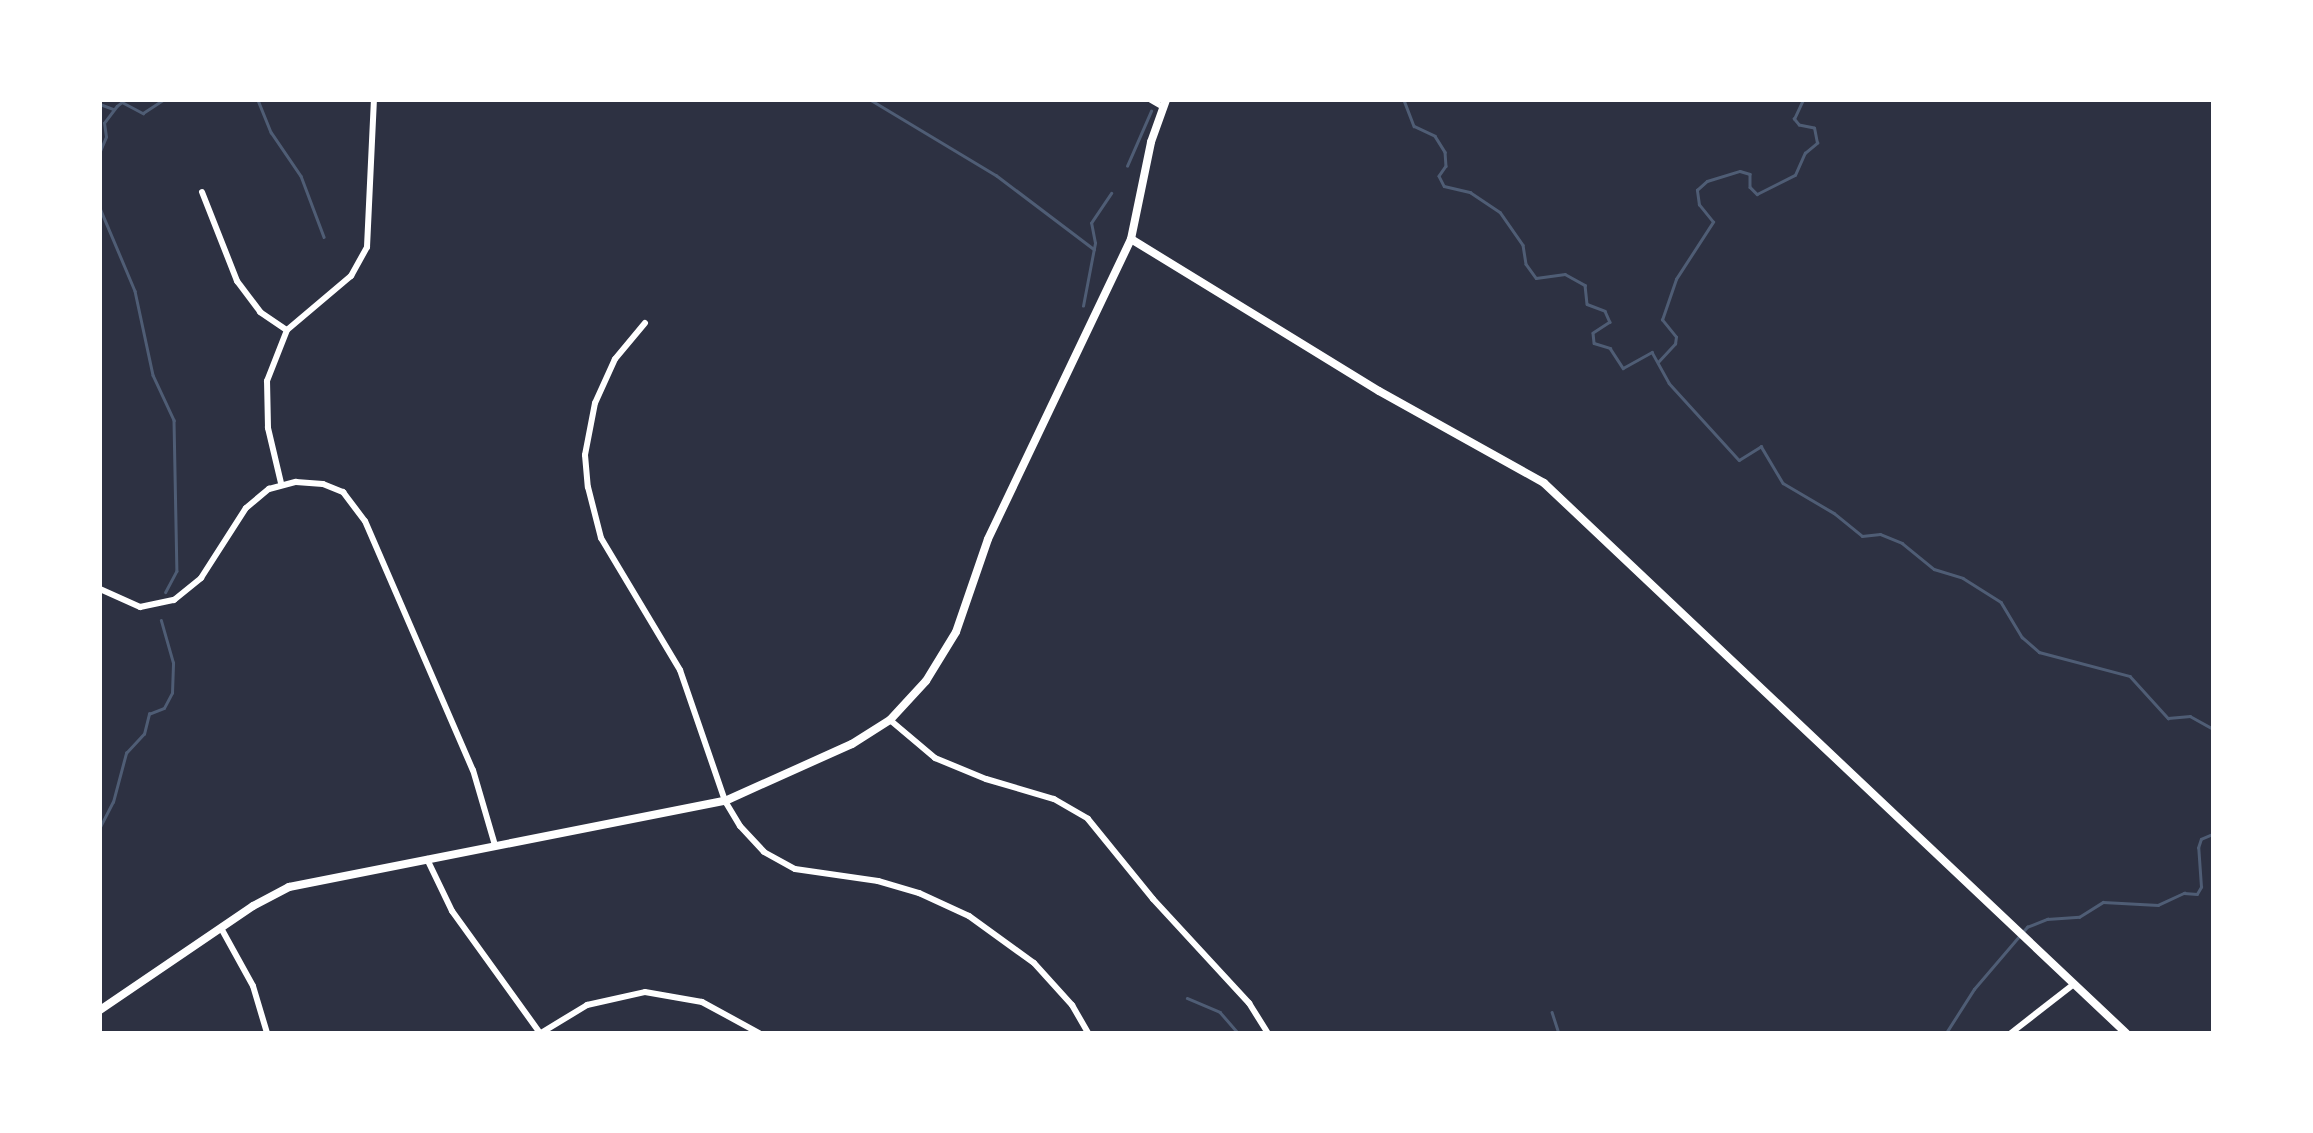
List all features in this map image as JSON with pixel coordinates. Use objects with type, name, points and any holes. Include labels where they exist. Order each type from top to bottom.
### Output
[{"type":"street","points":[[281,483],[266,402],[267,381],[287,330],[350,276],[366,248],[374,100]]},
{"type":"street","points":[[100,1010],[252,906],[303,883],[726,800],[852,744],[890,720],[949,648],[988,539],[1130,239],[1164,103],[1151,100]]},
{"type":"street","points":[[202,192],[237,281],[260,312],[287,330]]},
{"type":"street","points":[[1130,239],[1379,390],[1544,483],[2126,1033]]},
{"type":"street","points":[[645,323],[615,359],[594,404],[585,456],[588,486],[601,538],[690,690],[726,800],[755,845],[783,864],[920,893],[994,931],[1053,981],[1088,1033]]},
{"type":"street","points":[[100,590],[140,606],[161,604],[186,593],[201,578],[246,508],[281,483],[334,487],[358,508],[474,770],[495,846]]},
{"type":"street","points":[[890,720],[935,758],[962,771],[1033,790],[1088,819],[1161,908],[1240,992],[1268,1033]]},
{"type":"street","points":[[426,859],[452,911],[541,1033],[587,1004],[646,992],[702,1002],[759,1033]]},
{"type":"street","points":[[220,928],[253,986],[268,1033]]},
{"type":"street","points":[[2011,1033],[2074,984]]},
{"type":"waterway","points":[[100,151],[106,137],[104,123],[117,106],[122,102],[143,113],[163,100]]},
{"type":"waterway","points":[[258,100],[271,132],[301,176],[324,237]]},
{"type":"waterway","points":[[871,100],[996,175],[1094,249]]},
{"type":"waterway","points":[[1404,100],[1414,126],[1435,136],[1445,152],[1446,166],[1439,176],[1444,186],[1470,192],[1500,212],[1523,245],[1526,264],[1536,278],[1565,274],[1585,285],[1587,304],[1605,311],[1610,322],[1593,333],[1594,343],[1610,348],[1623,368],[1652,352],[1669,383],[1739,460],[1761,446],[1783,483],[1834,513],[1862,536],[1880,534],[1902,543],[1934,569],[1963,578],[2001,602],[2022,637],[2039,652],[2130,676],[2168,718],[2190,716],[2213,729]]},
{"type":"waterway","points":[[1658,362],[1675,344],[1676,337],[1662,320],[1676,279],[1713,222],[1699,205],[1697,190],[1707,181],[1740,171],[1750,174],[1750,187],[1757,194],[1795,175],[1805,153],[1817,143],[1814,128],[1799,125],[1794,119],[1803,100]]},
{"type":"waterway","points":[[100,104],[113,109]]},
{"type":"waterway","points":[[1127,166],[1151,111]]},
{"type":"waterway","points":[[100,183],[100,201]]},
{"type":"waterway","points":[[1083,306],[1095,243],[1091,223],[1111,193]]},
{"type":"waterway","points":[[100,208],[135,291],[153,375],[174,420],[177,571],[166,592]]},
{"type":"waterway","points":[[100,827],[113,802],[126,753],[144,734],[149,714],[164,708],[172,693],[173,663],[161,621]]},
{"type":"waterway","points":[[1946,1033],[1974,989],[2027,927],[2047,919],[2079,917],[2103,902],[2158,905],[2184,893],[2197,894],[2201,887],[2198,848],[2201,839],[2213,834]]},
{"type":"waterway","points":[[1187,998],[1220,1012],[1238,1033]]},
{"type":"waterway","points":[[1552,1012],[1559,1033]]}]
